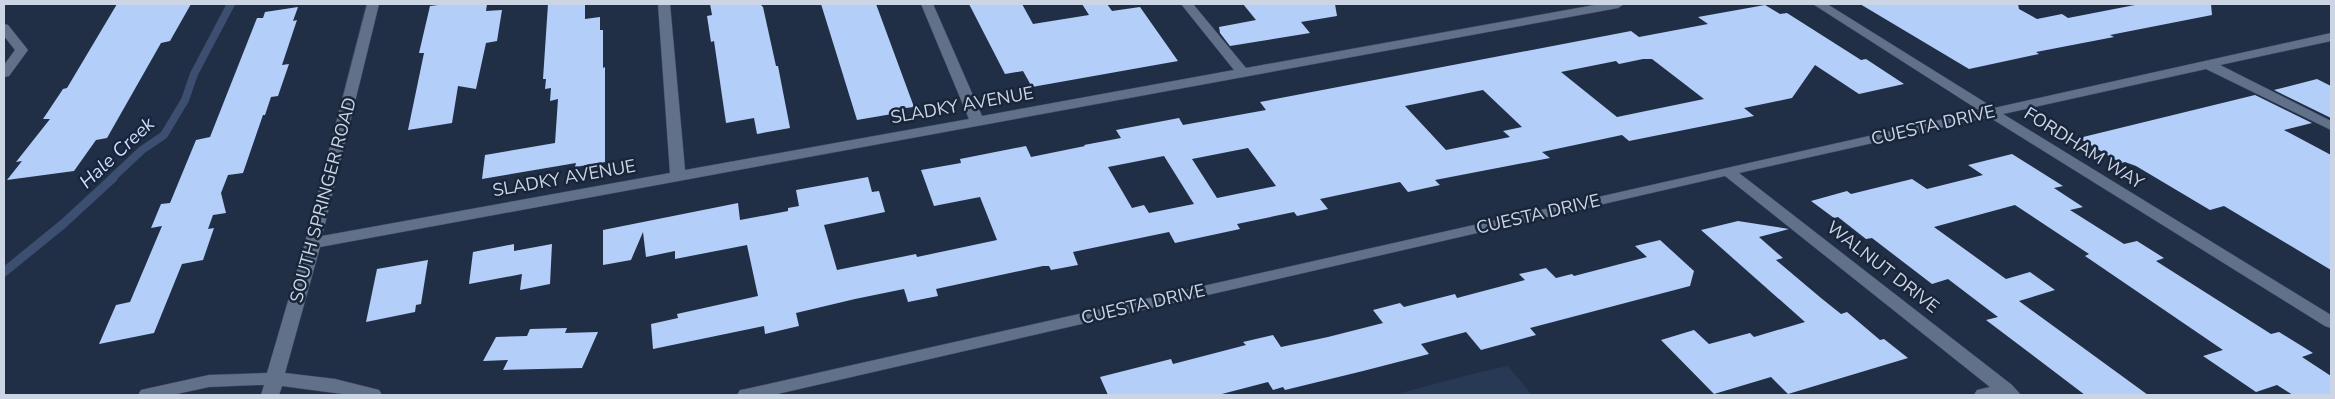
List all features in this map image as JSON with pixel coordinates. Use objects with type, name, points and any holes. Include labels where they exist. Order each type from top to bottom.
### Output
[{"type":"street","name":"SOUTH SPRINGER ROAD","points":[[272,388],[313,243],[373,4]]},
{"type":"street","points":[[664,4],[678,176]]},
{"type":"street","points":[[927,4],[977,121]]},
{"type":"street","points":[[1187,4],[1242,72]]},
{"type":"street","name":"SLADKY AVENUE","points":[[313,243],[1618,4]]},
{"type":"street","name":"FORDHAM WAY","points":[[1819,4],[1990,112],[2331,322]]},
{"type":"street","points":[[4,28],[22,50],[4,73]]},
{"type":"street","name":"CUESTA DRIVE","points":[[746,395],[1728,170],[2331,38]]},
{"type":"street","points":[[2209,65],[2331,126]]},
{"type":"street","name":"WALNUT DRIVE","points":[[1728,170],[2009,393]]},
{"type":"street","points":[[147,395],[218,380],[272,388],[324,383],[373,395]]},
{"type":"street","points":[[1983,395],[2009,393]]},
{"type":"shaded area","points":[[1508,366],[1532,395],[1393,395],[1476,373]]},
{"type":"building","points":[[117,4],[191,4],[170,41],[161,43],[107,138],[96,140],[74,171],[7,180],[22,161],[16,162],[50,119],[43,119],[63,89],[67,88]]},
{"type":"building","points":[[487,4],[486,11],[502,10],[497,41],[486,43],[476,89],[458,86],[452,123],[408,130],[424,53],[419,53],[430,6]]},
{"type":"building","points":[[548,4],[585,4],[585,19],[600,17],[600,30],[603,30],[603,68],[605,67],[605,162],[575,167],[576,163],[482,179],[485,155],[555,143],[558,99],[550,101],[551,88],[545,89],[546,79],[543,79]]},
{"type":"building","points":[[710,4],[760,4],[763,7],[776,66],[778,66],[790,128],[757,134],[754,118],[726,123],[714,41],[711,42],[707,16],[712,15]]},
{"type":"building","points":[[821,4],[876,4],[914,107],[897,109],[898,113],[857,120]]},
{"type":"building","points":[[969,4],[1022,4],[1033,24],[1089,15],[1082,4],[1107,4],[1112,11],[1140,7],[1178,61],[1032,87],[1023,71],[1005,74]]},
{"type":"building","points":[[1243,4],[1335,4],[1337,16],[1301,22],[1310,33],[1230,46],[1220,33],[1219,27],[1256,20]]},
{"type":"building","points":[[1860,4],[2018,4],[2019,9],[2037,19],[2062,14],[2068,18],[2140,4],[2211,4],[2212,15],[2110,35],[2114,37],[2036,52],[2039,54],[1969,69]]},
{"type":"building","points":[[1765,5],[1780,14],[1787,13],[1861,60],[1866,59],[1904,84],[1859,94],[1815,65],[1792,98],[1744,108],[1754,116],[1629,141],[1622,135],[1542,152],[1550,158],[1435,180],[1440,185],[1408,192],[1400,182],[1320,199],[1328,209],[1297,216],[1294,212],[1237,224],[1240,229],[1175,243],[1169,232],[1073,252],[1078,265],[1051,270],[1049,266],[1043,266],[936,289],[938,296],[908,302],[904,289],[855,299],[796,313],[799,326],[765,334],[764,326],[653,349],[651,324],[678,318],[677,314],[758,296],[747,245],[675,259],[675,251],[646,257],[643,232],[631,260],[603,265],[603,230],[738,203],[740,220],[788,211],[788,208],[799,206],[796,190],[868,177],[872,192],[879,191],[885,212],[824,225],[837,270],[916,254],[917,257],[997,240],[980,197],[934,206],[921,170],[961,163],[960,159],[1026,146],[1031,157],[1121,138],[1116,130],[1179,118],[1183,125],[1266,110],[1260,102],[1631,31],[1639,37],[1708,24],[1698,17]],"holes":[[[1652,59],[1704,99],[1617,117],[1561,72],[1616,61],[1619,64]],[[1483,90],[1522,127],[1503,131],[1510,137],[1446,150],[1405,106]],[[1248,148],[1276,186],[1217,198],[1192,159]],[[1164,156],[1194,204],[1149,213],[1144,205],[1132,208],[1108,167]]]},
{"type":"building","points":[[298,7],[293,21],[297,20],[282,65],[289,64],[278,96],[271,97],[243,173],[228,175],[221,193],[226,213],[213,215],[208,229],[214,228],[203,260],[182,264],[154,333],[99,344],[116,305],[130,302],[162,226],[151,228],[161,204],[170,203],[196,140],[210,137],[257,18],[263,18],[265,12]]},
{"type":"building","points":[[2317,79],[2331,86],[2331,118],[2274,90]]},
{"type":"building","points":[[2255,95],[2312,123],[2284,130],[2331,155],[2331,270],[2224,206],[2210,210],[2136,166],[2125,162],[2121,163],[2079,138]]},
{"type":"building","points":[[2012,154],[2063,186],[2054,188],[2083,207],[2070,210],[2124,244],[2137,241],[2164,258],[2156,261],[2271,334],[2279,332],[2313,353],[2302,357],[2331,376],[2331,395],[2293,395],[2277,385],[2256,392],[2203,356],[2223,350],[2085,256],[2089,254],[2015,205],[1934,227],[2006,279],[2030,272],[2055,290],[2019,301],[2148,395],[2085,395],[1986,320],[1998,317],[1948,279],[1932,284],[1872,238],[1866,239],[1838,217],[1834,218],[1811,201],[1847,191],[1851,194],[1912,179],[1927,189],[1983,175],[1968,165]]},
{"type":"building","points":[[1738,221],[1789,229],[1759,237],[1783,258],[1776,260],[1821,298],[1841,314],[1847,312],[1880,340],[1884,339],[1908,358],[1788,394],[1771,377],[1714,394],[1661,340],[1694,330],[1709,344],[1750,333],[1754,337],[1805,322],[1701,230]]},
{"type":"building","points":[[1660,240],[1694,271],[1690,286],[1530,328],[1536,335],[1481,350],[1466,332],[1421,344],[1429,354],[1363,371],[1285,390],[1283,387],[1273,390],[1268,382],[1218,395],[1108,395],[1100,377],[1171,359],[1173,364],[1246,345],[1243,342],[1273,335],[1281,347],[1328,337],[1383,323],[1373,310],[1400,303],[1404,307],[1455,294],[1457,298],[1525,280],[1519,274],[1546,268],[1556,278],[1572,274],[1574,276],[1647,257],[1635,246]]},
{"type":"building","points":[[514,244],[514,251],[552,244],[550,284],[520,290],[522,274],[469,284],[473,252]]},
{"type":"building","points":[[428,260],[421,304],[416,305],[415,312],[366,322],[377,269]]},
{"type":"building","points":[[567,328],[565,333],[598,332],[582,368],[503,370],[508,360],[483,361],[496,337],[527,336],[530,329]]},
{"type":"waterway","name":"Hale Creek","points":[[111,179],[142,150],[164,135],[185,100],[194,74],[231,4]]},
{"type":"waterway","name":"Hale Creek","points":[[4,272],[63,224],[113,178]]}]
